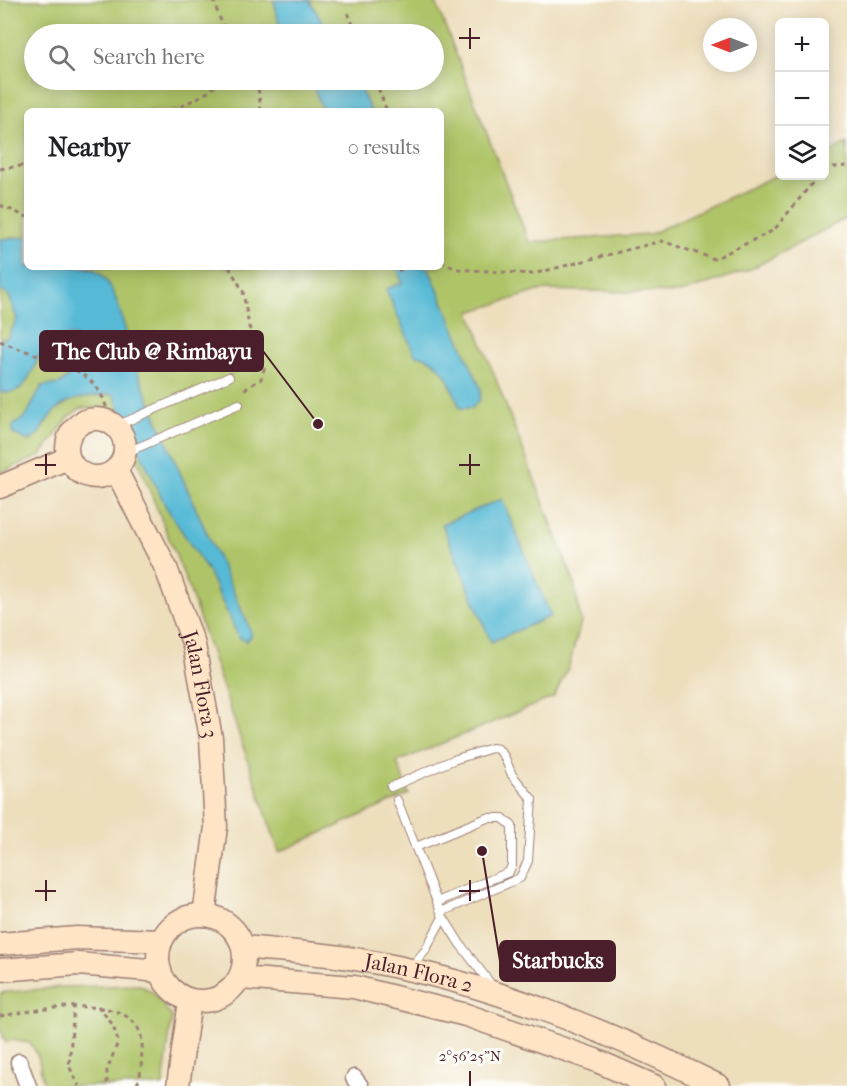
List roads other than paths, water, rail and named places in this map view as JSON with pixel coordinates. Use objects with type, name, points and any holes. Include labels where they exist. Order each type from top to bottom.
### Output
[{"type":"street","points":[[112,417],[122,434],[124,458],[99,477],[89,477],[80,473],[68,458],[68,438],[80,423],[112,417]]},
{"type":"street","points":[[0,487],[68,458]]},
{"type":"street","name":"Jalan Flora 3","points":[[124,458],[194,645],[212,738],[216,827],[204,915]]},
{"type":"street","points":[[204,915],[218,918],[230,925],[243,946],[244,964],[240,978],[231,990],[219,999],[205,1002],[190,1001],[177,995],[166,984],[160,971],[158,956],[160,941],[178,922],[204,915]]},
{"type":"street","points":[[0,944],[77,938],[160,941]]},
{"type":"street","name":"Jalan Flora 2","points":[[243,946],[360,959],[498,993],[605,1034],[719,1086]]},
{"type":"street","points":[[0,970],[78,964],[160,971]]},
{"type":"street","name":"Jalan Flora 2","points":[[240,978],[354,987],[466,1015],[595,1060],[654,1086]]},
{"type":"street","points":[[178,1086],[190,1001]]},
{"type":"street","points":[[19,1062],[28,1086]]},
{"type":"lane","points":[[112,417],[159,406],[229,377]]},
{"type":"lane","points":[[124,458],[237,400]]},
{"type":"lane","points":[[391,787],[484,748],[492,748],[504,756],[512,775],[532,799],[528,861],[520,878],[442,914],[425,951],[409,970]]},
{"type":"lane","points":[[397,800],[442,914],[460,944],[498,993]]},
{"type":"lane","points":[[416,847],[487,818],[503,818],[512,826],[512,865],[509,872],[437,902]]},
{"type":"water","points":[[274,0],[309,0],[324,24],[279,24]]},
{"type":"water","points":[[315,90],[361,90],[370,108],[322,108]]},
{"type":"water","points":[[24,237],[24,270],[93,270],[102,275],[109,284],[118,306],[132,357],[149,400],[247,622],[252,635],[247,641],[239,638],[208,571],[166,507],[113,394],[85,397],[69,402],[55,411],[38,434],[29,441],[13,434],[13,426],[26,416],[42,386],[60,384],[72,373],[83,351],[80,341],[74,336],[59,338],[48,345],[23,386],[13,392],[0,392],[0,340],[8,337],[17,319],[9,296],[0,290],[0,239]]},
{"type":"water","points":[[398,270],[429,270],[481,389],[480,399],[472,408],[460,408],[445,374],[432,361],[415,355],[386,289],[402,283]]},
{"type":"water","points":[[502,499],[551,616],[491,642],[442,524]]},
{"type":"place","name":"The Club @ Rimbayu","points":[[318,424]]},
{"type":"place","name":"Starbucks","points":[[482,851]]}]
